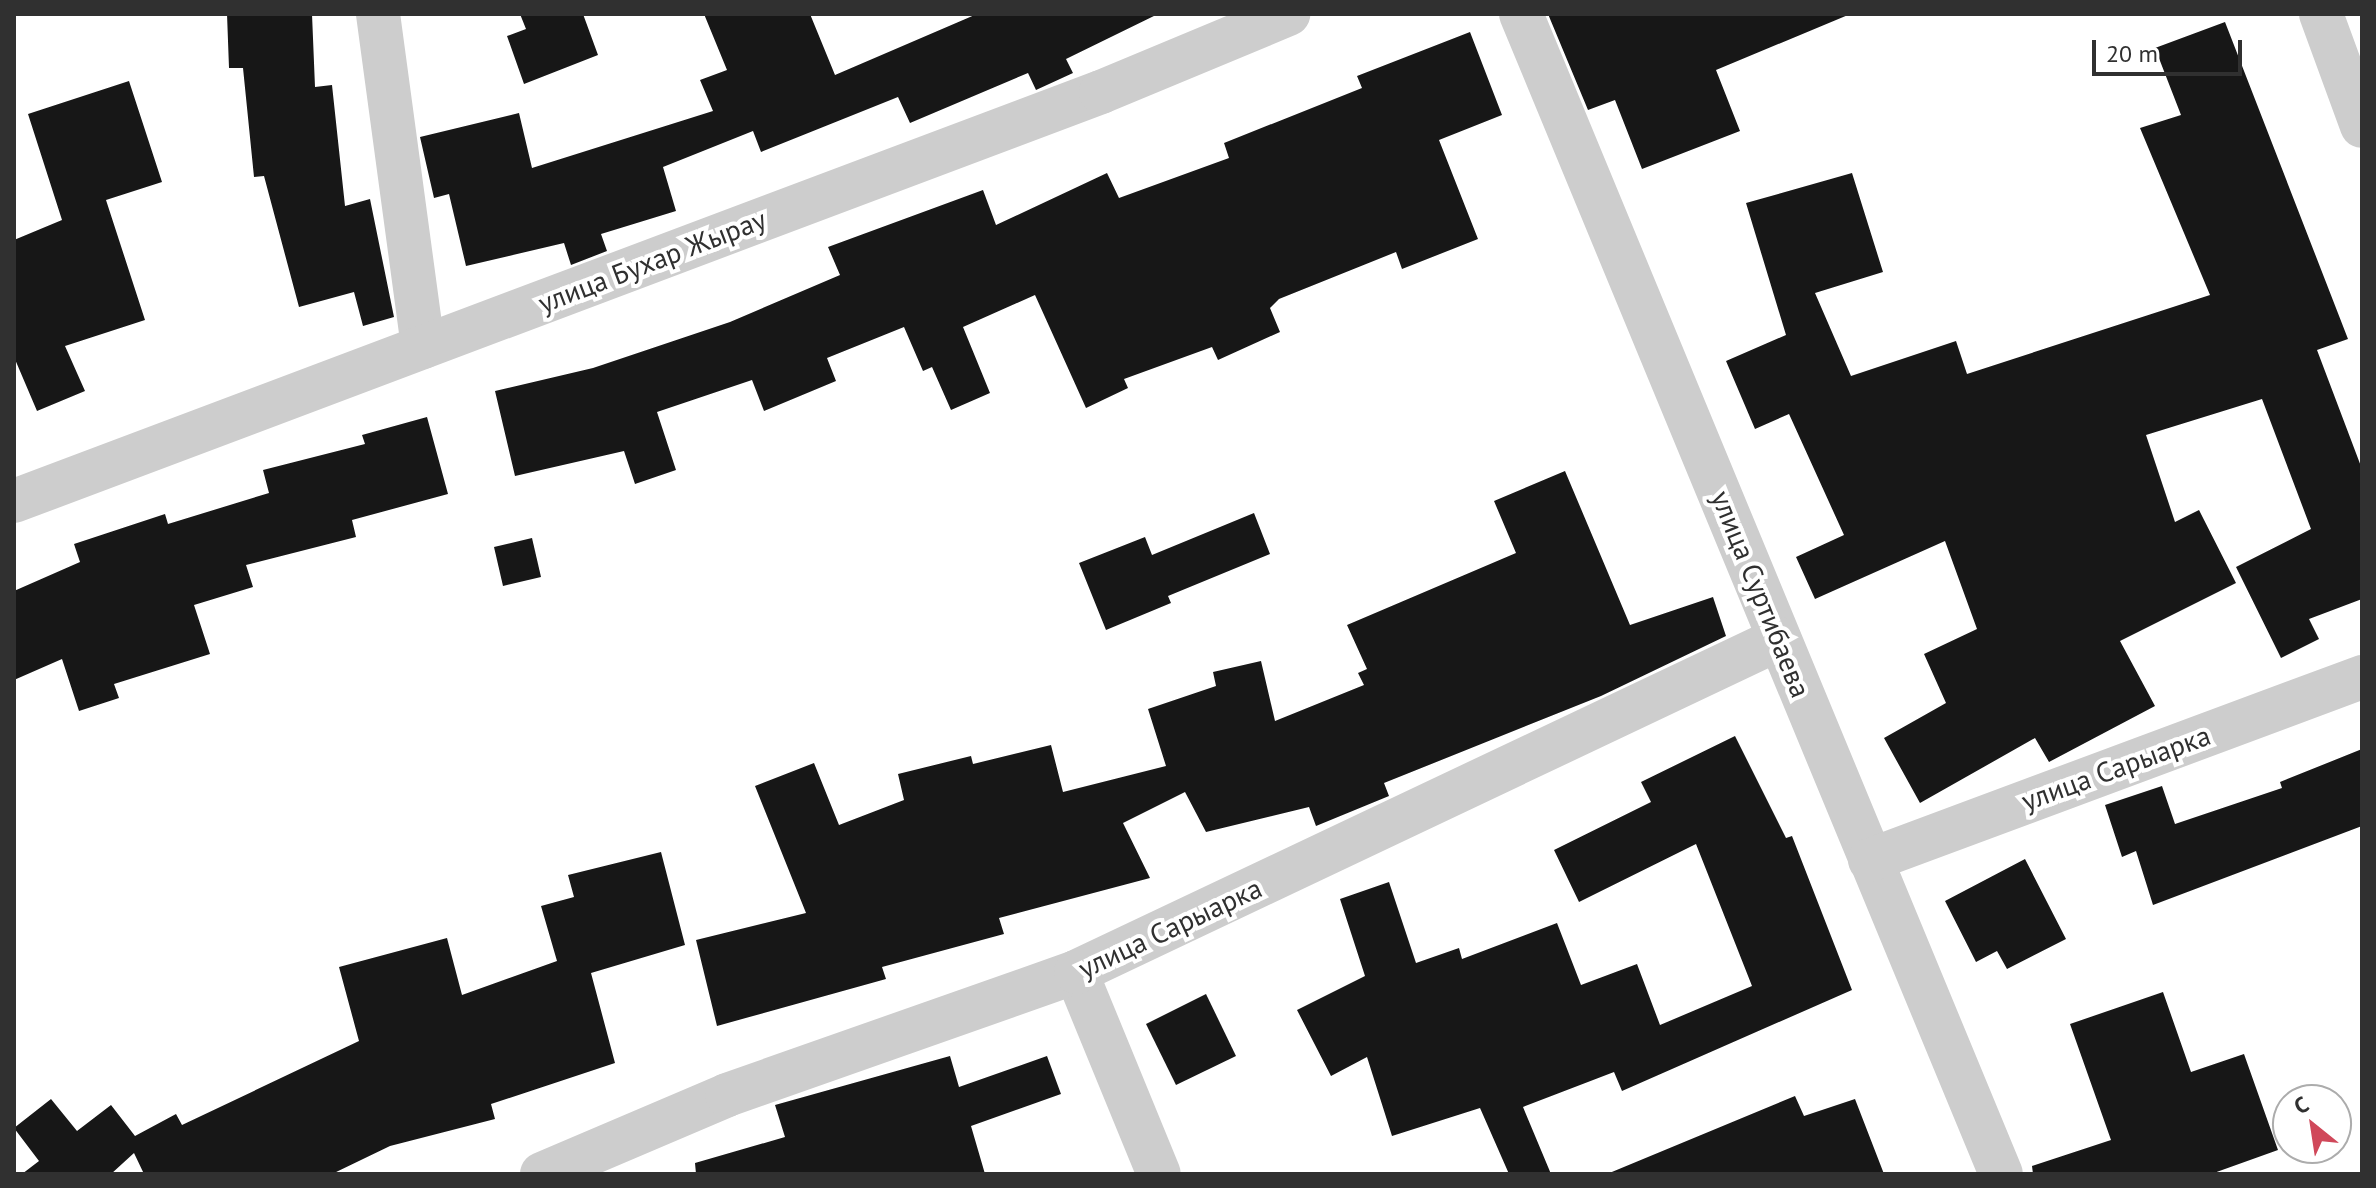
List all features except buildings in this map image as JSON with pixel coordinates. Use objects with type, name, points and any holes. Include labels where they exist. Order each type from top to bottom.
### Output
[{"type":"street","points":[[378,14],[423,347]]},
{"type":"street","name":"улица Бухар Жырау","points":[[14,501],[1101,92],[1288,14]]},
{"type":"street","name":"улица Суртибаева","points":[[1521,14],[2001,1174]]},
{"type":"street","points":[[2321,14],[2362,126]]},
{"type":"street","name":"улица Сарыарка","points":[[542,1174],[727,1095],[1076,972],[1779,639]]},
{"type":"street","name":"улица Сарыарка","points":[[1870,860],[2362,677]]},
{"type":"street","points":[[1076,972],[1159,1174]]}]
